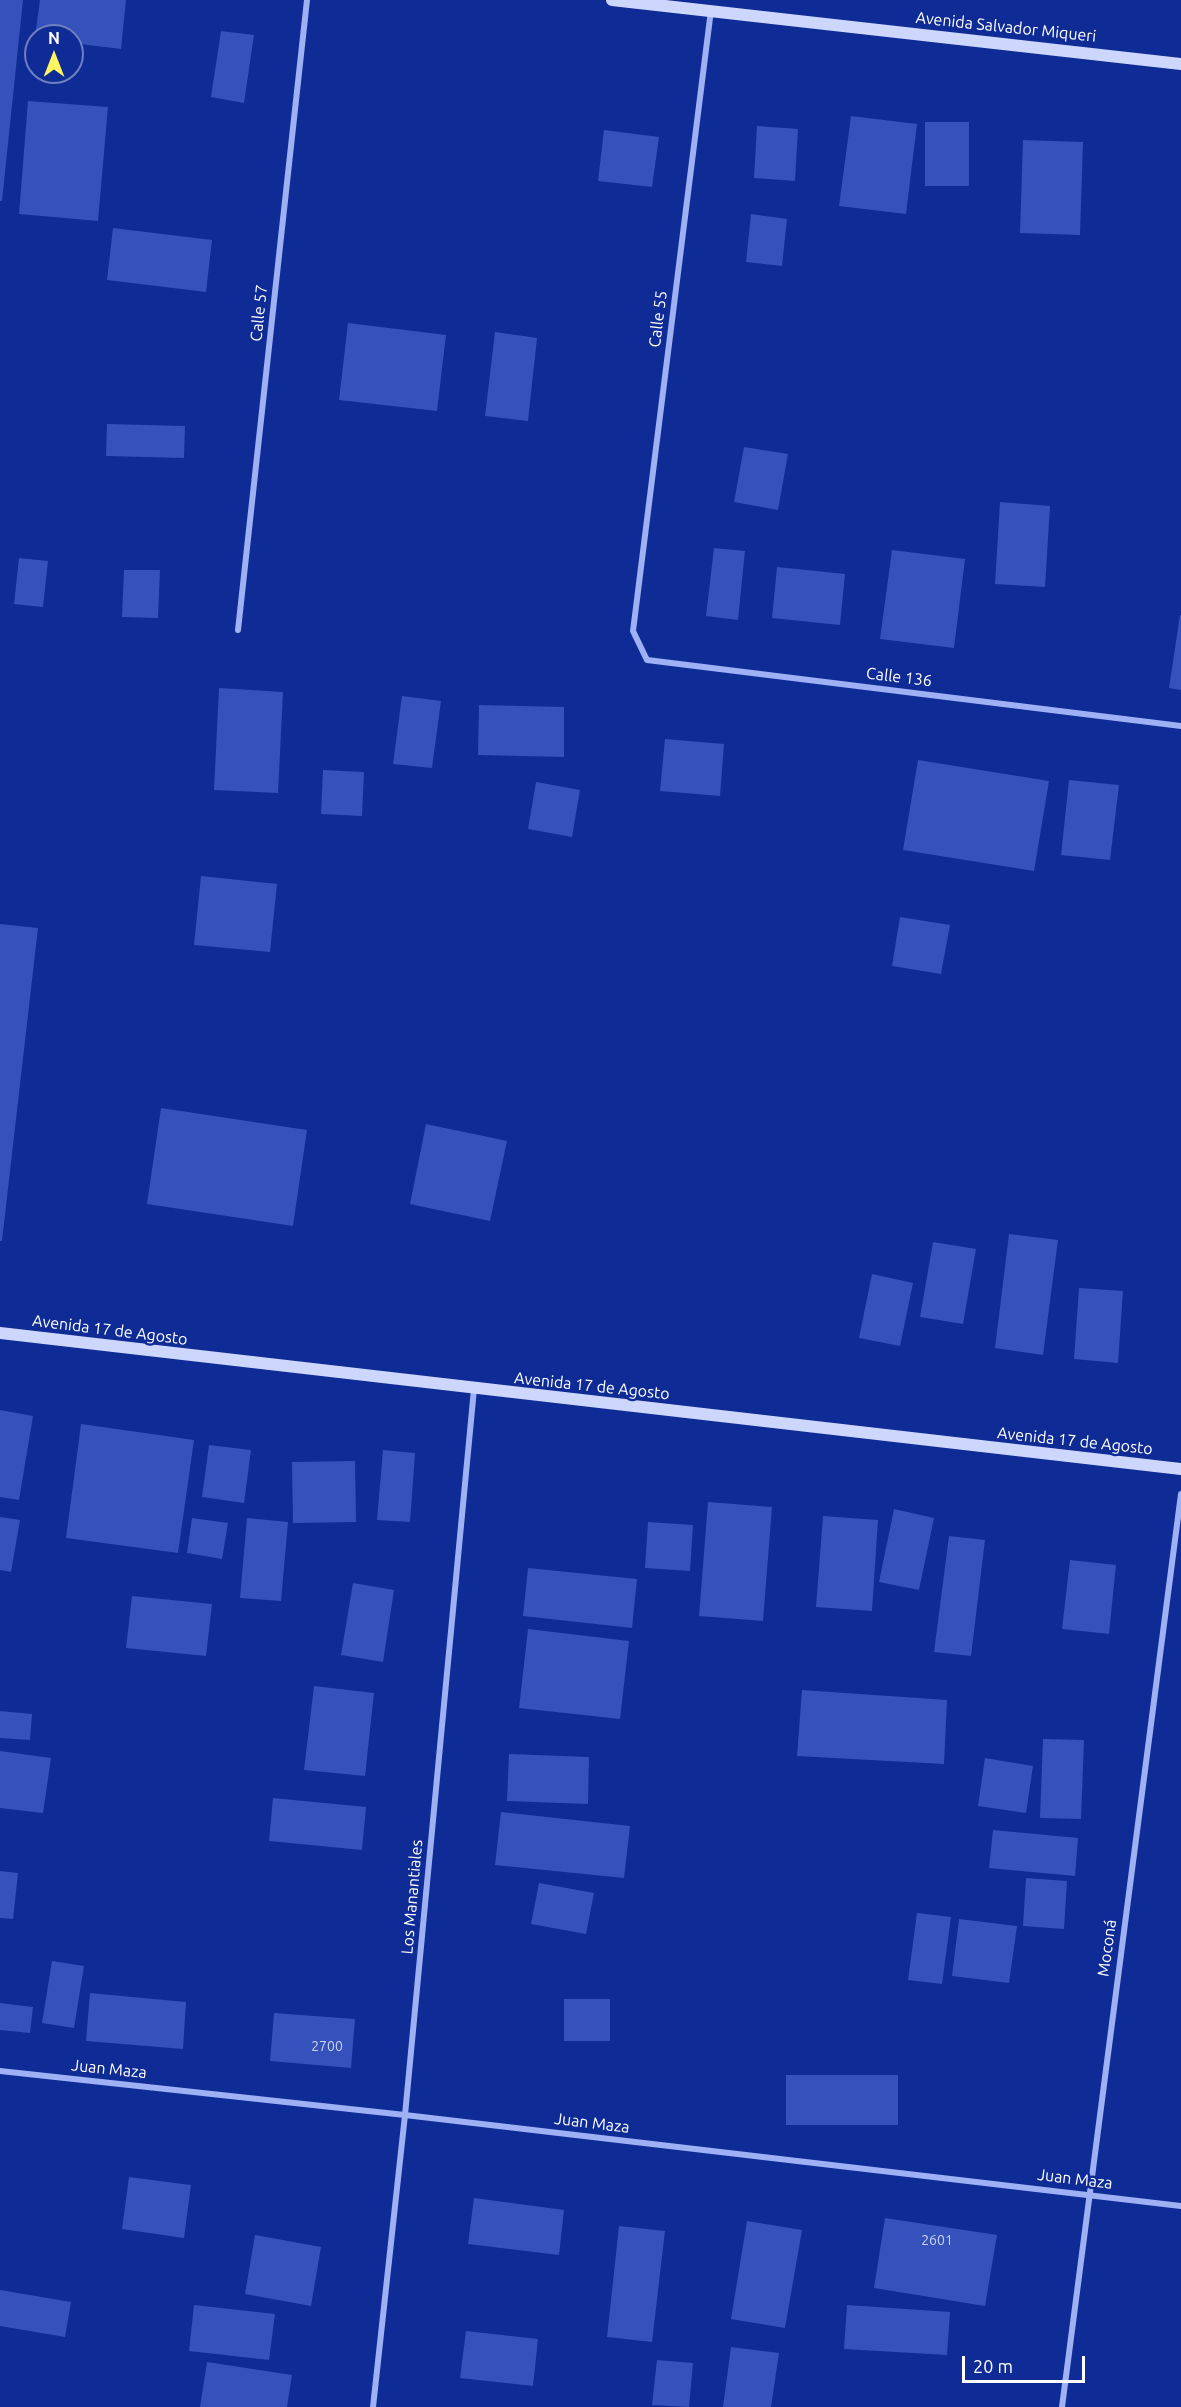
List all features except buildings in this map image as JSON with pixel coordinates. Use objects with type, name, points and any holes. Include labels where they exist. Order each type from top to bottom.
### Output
[{"type":"main road","name":"Avenida Salvador Miqueri","points":[[612,0],[1181,64]]},
{"type":"main road","name":"Avenida 17 de Agosto","points":[[0,1334],[1181,1469]]},
{"type":"street","name":"Calle 57","points":[[238,630],[307,0]]},
{"type":"street","name":"Calle 55","points":[[633,631],[711,10]]},
{"type":"street","name":"Calle 136","points":[[633,631],[647,660],[1181,726]]},
{"type":"street","name":"Los Manantiales","points":[[374,2407],[405,2115],[474,1389]]},
{"type":"street","name":"Moconá","points":[[1062,2407],[1181,1494]]},
{"type":"street","name":"Juan Maza","points":[[0,2071],[405,2115],[1181,2206]]}]
